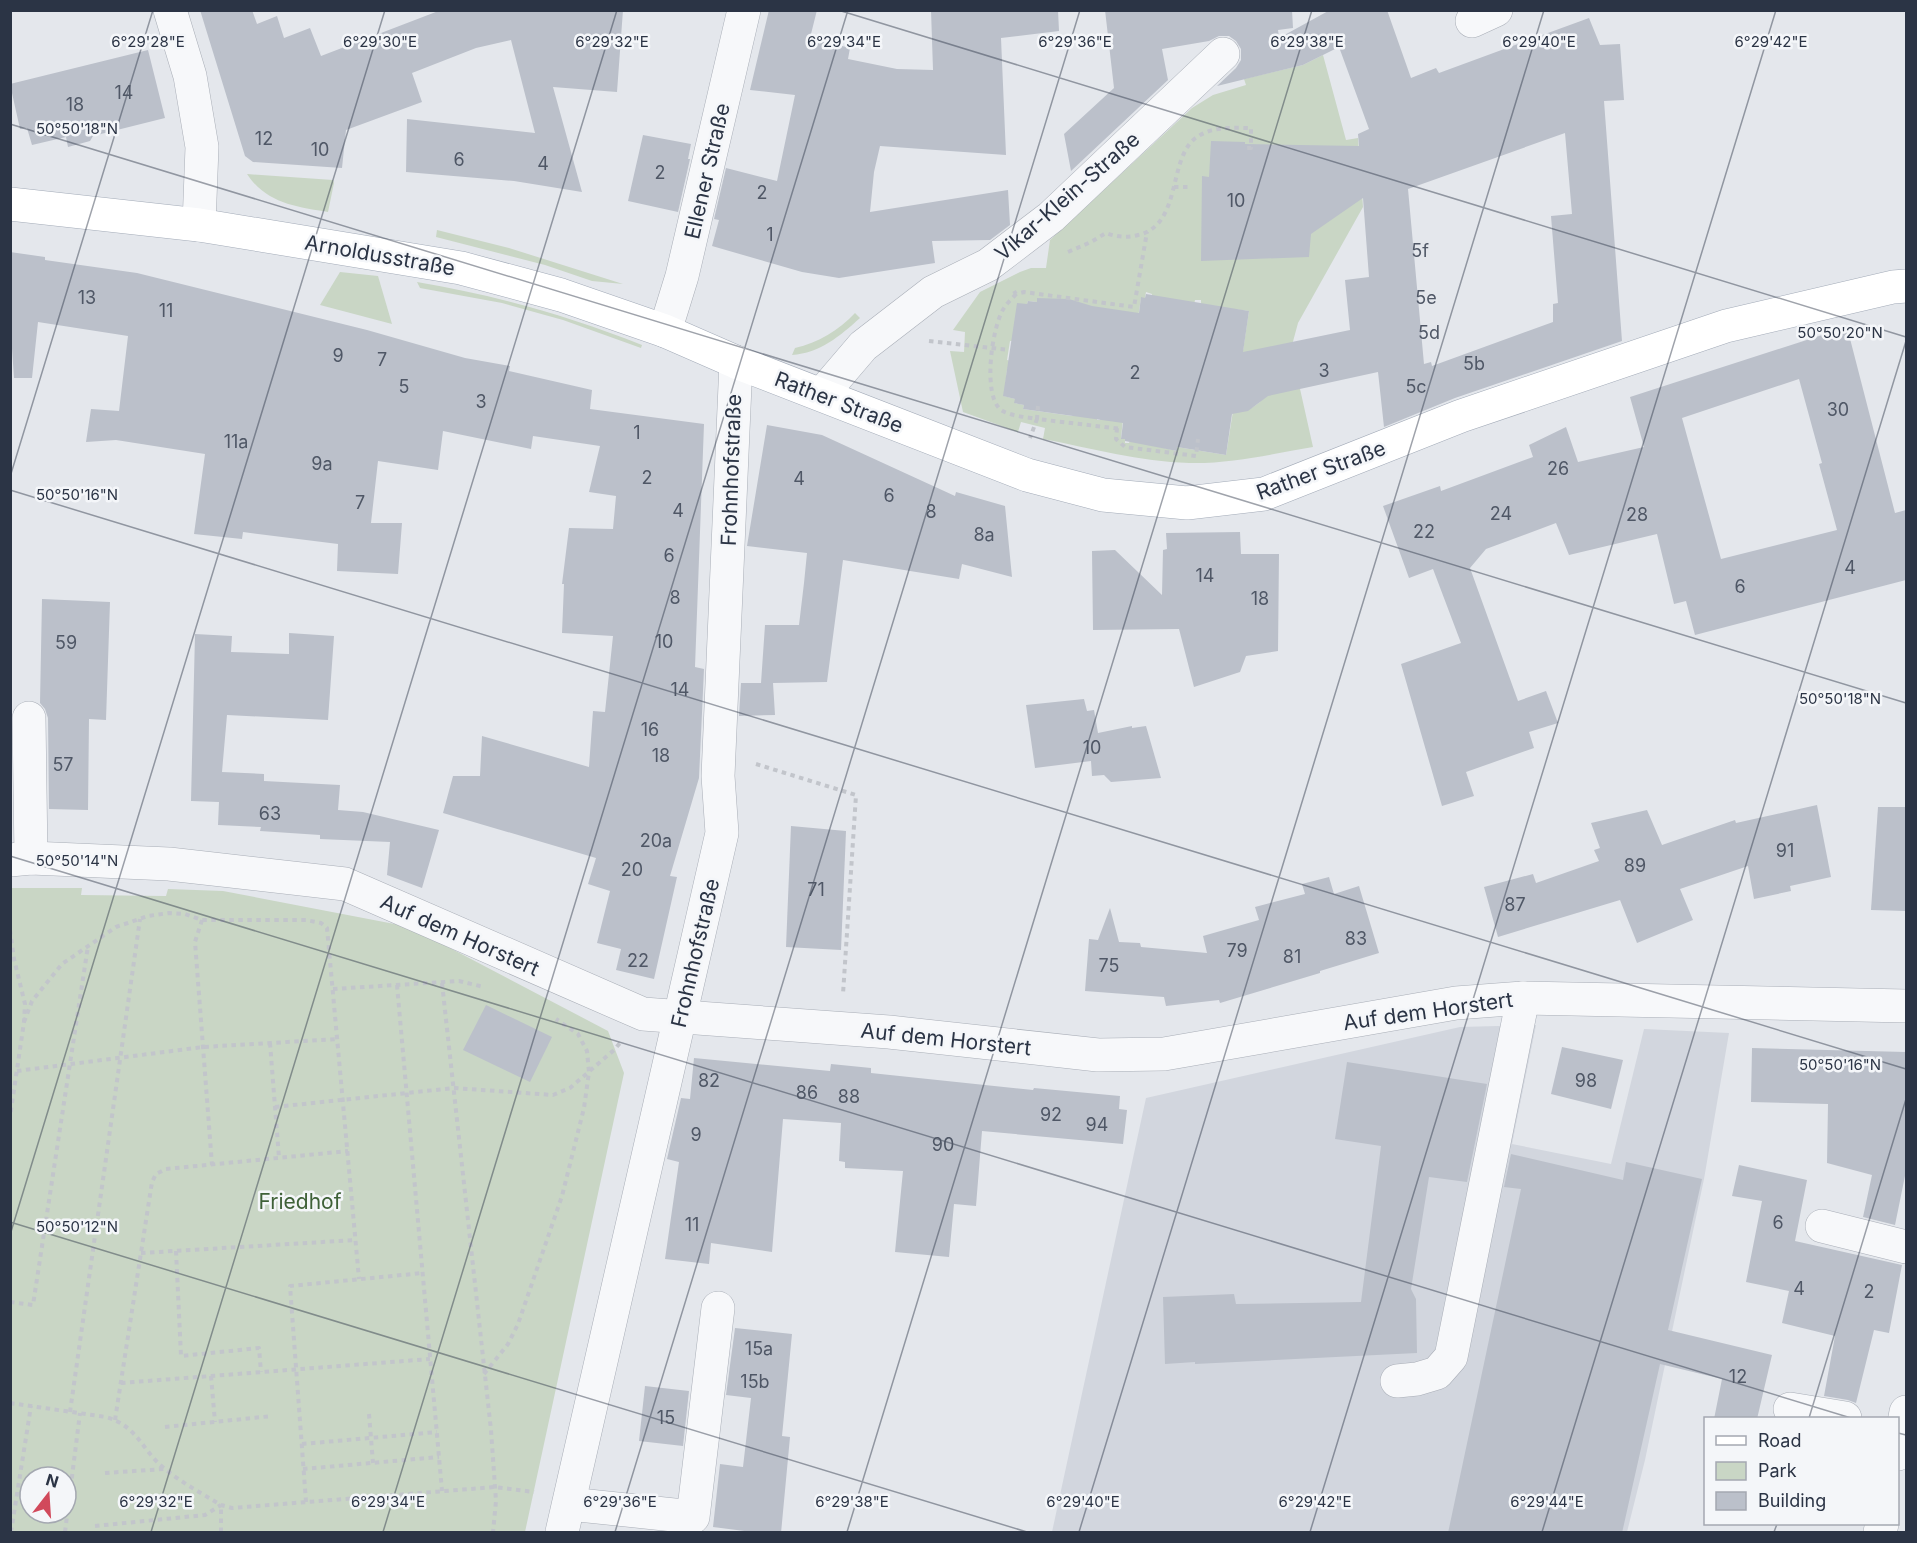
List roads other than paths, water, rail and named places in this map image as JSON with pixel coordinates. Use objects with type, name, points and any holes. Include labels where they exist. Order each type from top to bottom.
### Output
[{"type":"main road","name":"Arnoldusstraße","points":[[10,204],[199,225],[461,268],[561,295],[665,331],[736,362]]},
{"type":"main road","name":"Rather Straße","points":[[736,362],[1027,475],[1103,495],[1187,503],[1264,495],[1461,416],[1726,326],[1893,287],[1906,286]]},
{"type":"street","points":[[170,10],[190,76],[202,147],[199,225]]},
{"type":"street","name":"Ellener Straße","points":[[665,331],[682,276],[744,10]]},
{"type":"street","name":"Vikar-Klein-Straße","points":[[822,394],[863,346],[933,292],[988,265],[1051,217],[1223,54]]},
{"type":"street","name":"Frohnhofstraße","points":[[567,1511],[722,834],[718,776],[736,362]]},
{"type":"street","points":[[21,859],[29,718]]},
{"type":"street","name":"Auf dem Horstert","points":[[21,859],[169,864],[345,884],[643,1014],[841,1028],[1098,1055],[1164,1054],[1456,1003],[1523,998],[1906,1006]]},
{"type":"street","points":[[1397,1381],[1417,1379],[1437,1372],[1451,1357],[1523,998]]},
{"type":"street","points":[[1822,1226],[1906,1246]]},
{"type":"street","points":[[567,1511],[693,1517],[718,1308]]},
{"type":"street","points":[[1790,1409],[1834,1417]]},
{"type":"park label","name":"Friedhof","points":[[300,1201]]}]
